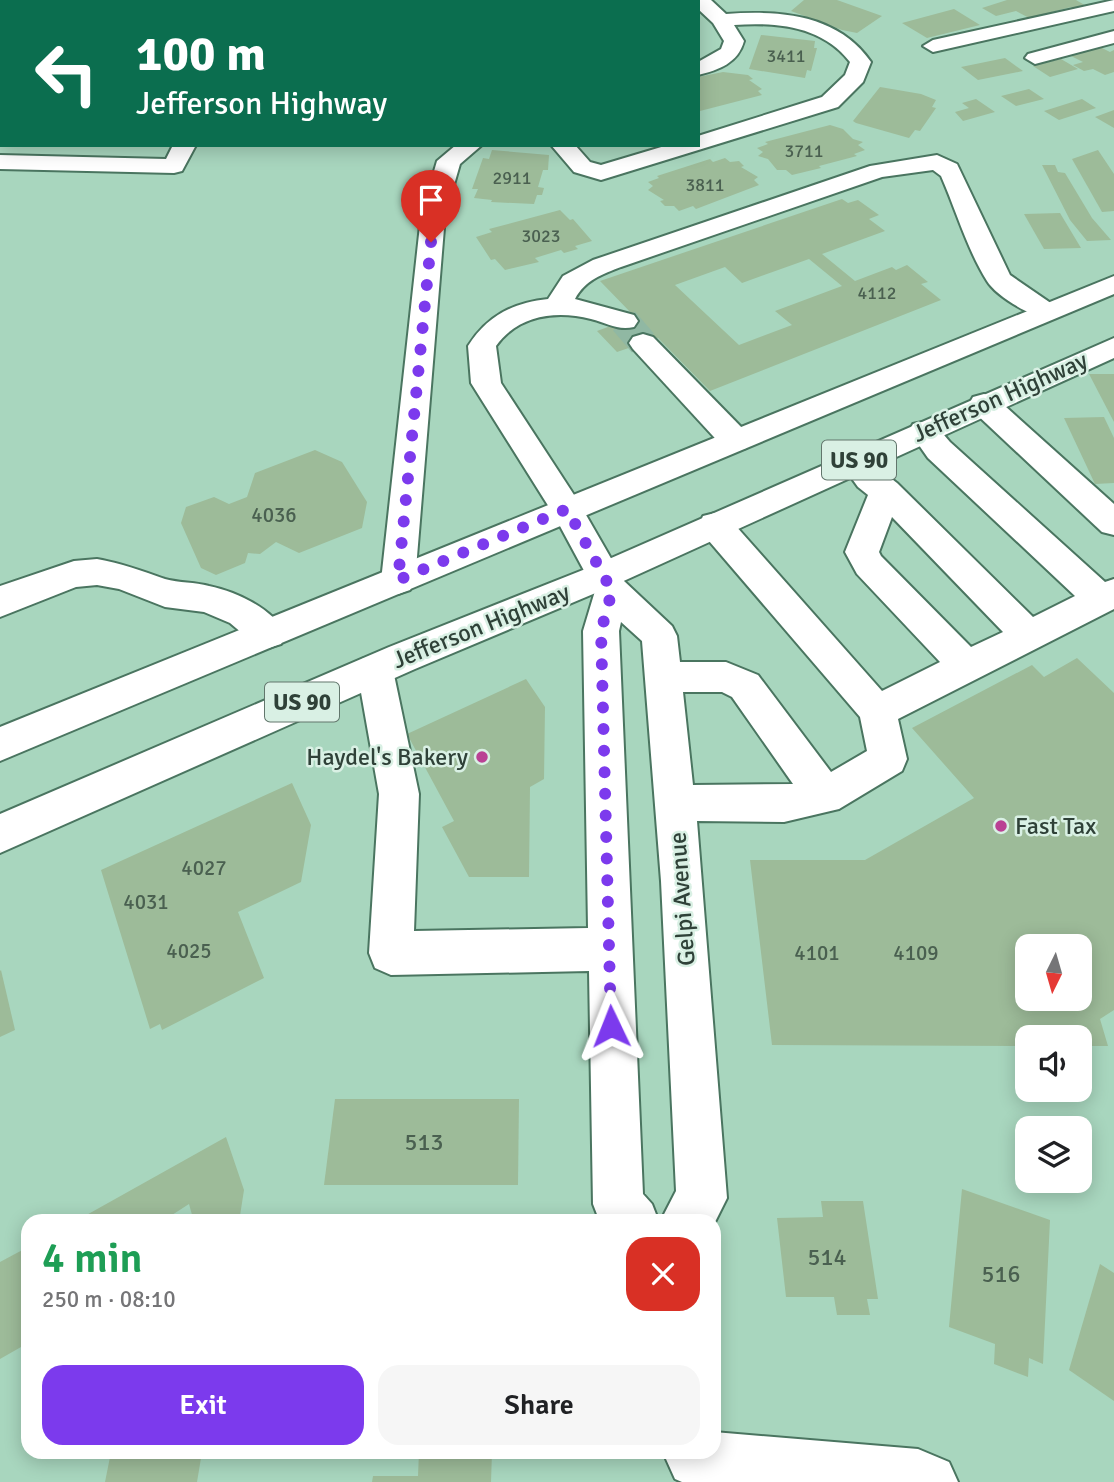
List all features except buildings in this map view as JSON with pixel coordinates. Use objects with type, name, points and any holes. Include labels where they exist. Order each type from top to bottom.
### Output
[{"type":"street","points":[[700,0],[721,20],[734,41],[731,52],[716,63],[700,68]]},
{"type":"street","points":[[933,46],[1114,5]]},
{"type":"street","points":[[700,143],[830,102],[855,77],[861,62],[853,48],[842,40],[786,19],[721,20]]},
{"type":"street","points":[[1035,58],[1114,37]]},
{"type":"street","points":[[0,162],[174,166],[185,147]]},
{"type":"street","points":[[398,580],[433,216],[449,161],[468,147]]},
{"type":"street","points":[[564,147],[582,167],[601,173],[686,147]]},
{"type":"street","points":[[558,307],[566,288],[577,276],[689,233],[878,172],[937,162],[953,176],[999,279],[1045,312]]},
{"type":"street","name":"US 90","points":[[0,744],[1114,284]]},
{"type":"street","name":"Gelpi Avenue","points":[[624,321],[574,306],[537,308],[499,325],[482,346],[486,383],[567,509],[609,583],[659,636],[675,803],[702,1198],[691,1214]]},
{"type":"street","points":[[643,343],[735,440]]},
{"type":"street","name":"Jefferson Highway","points":[[0,834],[375,670],[609,583],[715,525],[1114,347]]},
{"type":"street","points":[[984,404],[1114,523]]},
{"type":"street","points":[[877,711],[1108,596],[939,450],[924,431]]},
{"type":"street","points":[[856,462],[869,479],[886,491],[1029,635]]},
{"type":"street","points":[[886,491],[862,552],[869,565],[967,667]]},
{"type":"street","points":[[675,803],[783,804],[825,796],[888,759],[877,711],[715,525]]},
{"type":"street","points":[[0,603],[6,598],[74,574],[97,572],[124,578],[165,593],[208,599],[242,613],[268,634]]},
{"type":"street","points":[[609,583],[601,631],[608,949],[618,1204],[627,1214]]},
{"type":"street","points":[[375,670],[389,755],[399,794],[391,953],[608,949]]},
{"type":"street","points":[[662,677],[726,677],[745,686],[825,796]]},
{"type":"street","points":[[689,1465],[918,1478],[929,1482]]},
{"type":"tunnel","points":[[624,321],[643,343]]},
{"type":"place","name":"Haydel's Bakery","points":[[482,757]]},
{"type":"place","name":"Fast Tax","points":[[1001,826]]},
{"type":"route","points":[[431,242],[398,580],[567,509],[605,575],[612,591],[601,631],[611,1026]]}]
